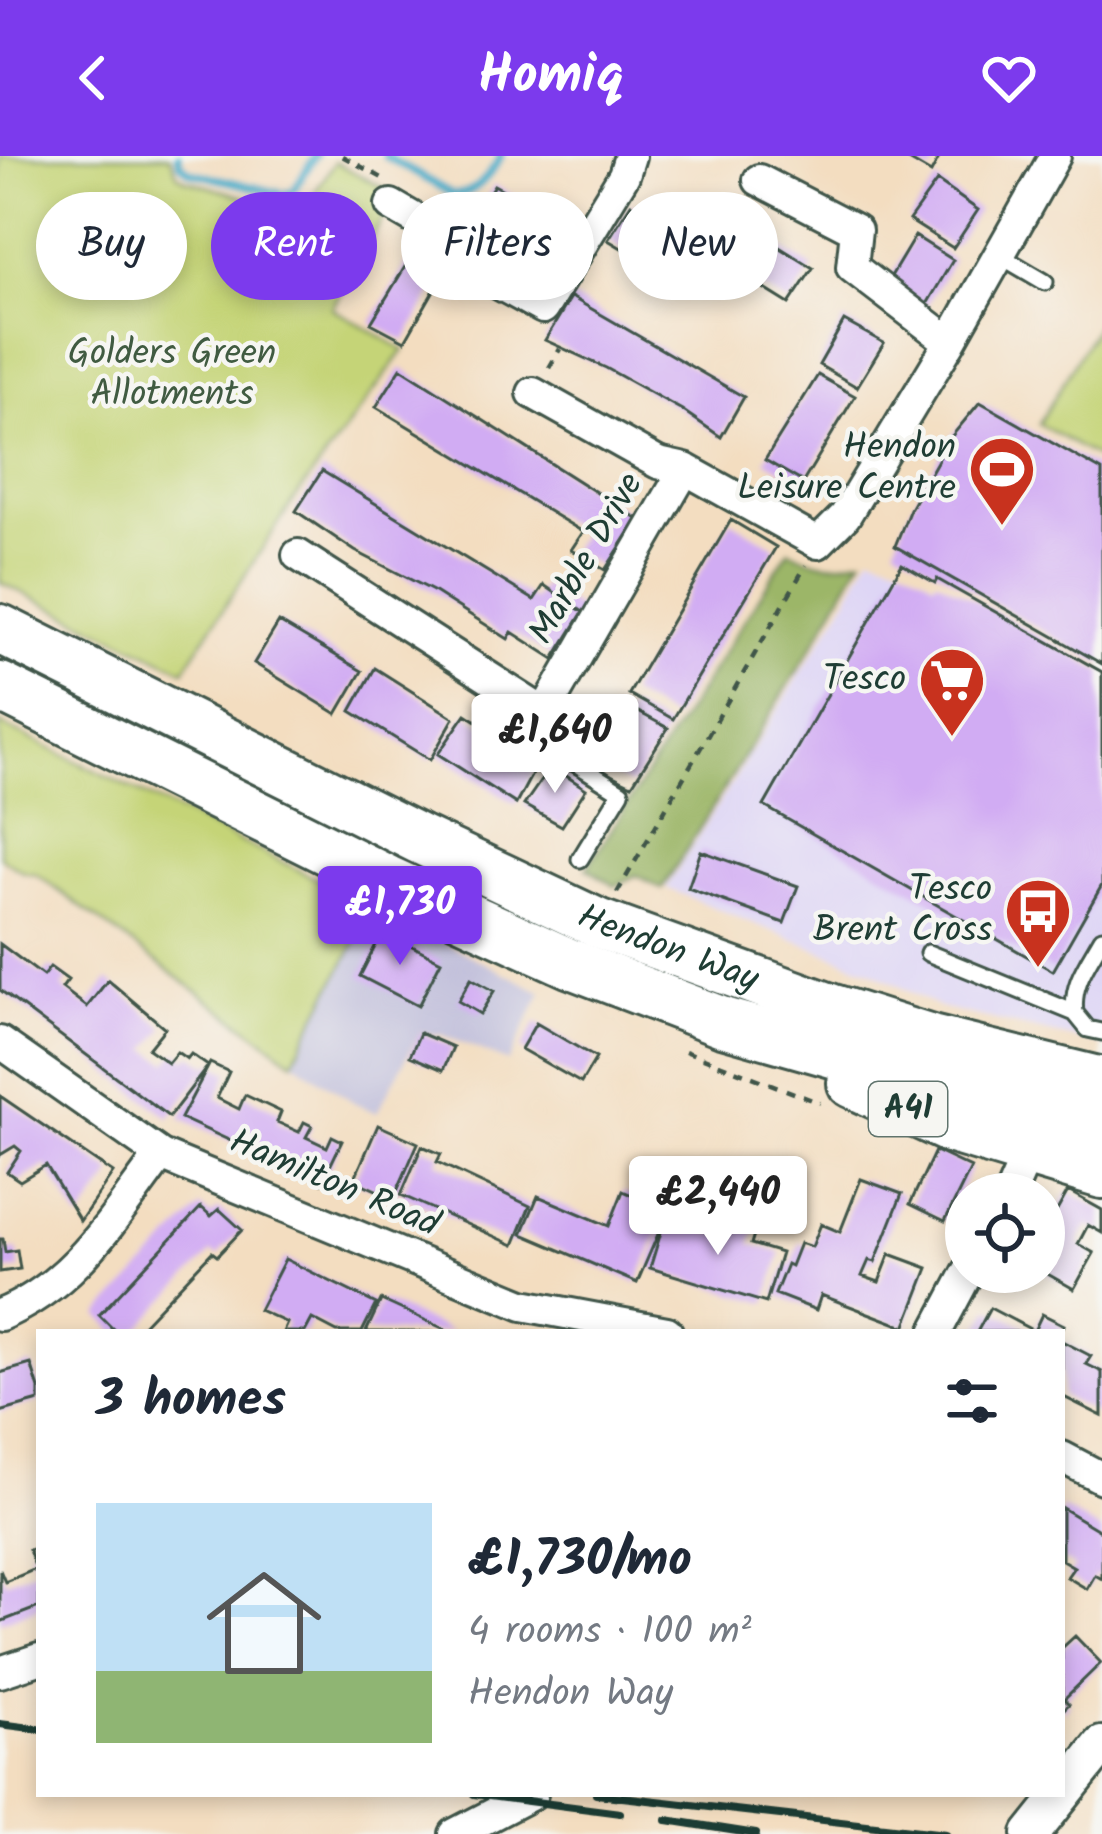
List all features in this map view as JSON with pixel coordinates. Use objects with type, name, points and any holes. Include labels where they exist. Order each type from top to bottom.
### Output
[{"type":"highway","name":"Hendon Way","points":[[0,629],[597,923],[892,1028],[1102,1082]]},
{"type":"highway","name":"Hendon Way","points":[[0,688],[387,880],[569,963],[723,1022],[1102,1130]]},
{"type":"highway","name":"A41","points":[[723,1022],[949,1128],[1017,1173]]},
{"type":"highway","name":"A41","points":[[1065,1174],[1102,1174]]},
{"type":"street","points":[[391,205],[475,254],[469,267],[543,308],[630,156]]},
{"type":"street","points":[[818,543],[844,516],[1055,156]]},
{"type":"street","points":[[759,180],[856,230],[853,267],[950,342]]},
{"type":"street","points":[[533,393],[658,464],[685,469]]},
{"type":"street","name":"Marble Drive","points":[[544,712],[685,469],[818,543]]},
{"type":"street","points":[[298,555],[544,712]]},
{"type":"street","name":"Hamilton Road","points":[[0,1042],[161,1155],[556,1322],[634,1329]]},
{"type":"street","points":[[0,1315],[40,1295],[79,1264],[161,1155]]},
{"type":"street","points":[[938,1329],[957,1293]]},
{"type":"street","points":[[1065,1459],[1102,1478]]},
{"type":"street","points":[[0,1672],[36,1660]]},
{"type":"street","points":[[1065,1791],[1102,1745]]},
{"type":"street","points":[[455,1834],[526,1797]]},
{"type":"street","points":[[1031,1834],[1061,1797]]},
{"type":"lane","points":[[999,255],[1045,282]]},
{"type":"lane","points":[[544,712],[538,727],[545,744],[621,792],[580,859]]},
{"type":"lane","points":[[1075,1013],[1076,984],[1102,938]]},
{"type":"lane","points":[[928,953],[1075,1013],[1088,1029],[1102,1032]]},
{"type":"path","points":[[597,923],[818,543]]},
{"type":"path","points":[[685,1051],[756,1079]]},
{"type":"shaded area","name":"Tesco","points":[[871,554],[934,582],[937,579],[1102,672],[1102,1045],[940,1008],[871,971],[666,888]]},
{"type":"shaded area","points":[[374,907],[542,992],[508,1062],[442,1035],[420,1032],[377,1113],[293,1061]]},
{"type":"green space","name":"Golders Green Allotments","points":[[0,156],[170,156],[177,174],[186,180],[228,192],[211,192],[211,300],[337,300],[332,308],[404,350],[291,504],[184,670],[0,582]]},
{"type":"green space","name":"Golders Green Allotments","points":[[335,162],[396,195],[377,229],[377,192],[315,192]]},
{"type":"green space","points":[[1102,316],[1102,461],[1039,424]]},
{"type":"green space","points":[[789,550],[825,563],[862,558],[662,889],[636,875],[615,886],[587,868]]},
{"type":"green space","points":[[0,724],[374,907],[293,1061],[36,874],[0,857]]},
{"type":"building","points":[[902,156],[940,156],[931,173]]},
{"type":"building","points":[[937,181],[978,210],[953,248],[909,220]]},
{"type":"building","points":[[618,224],[618,246],[608,240]]},
{"type":"building","points":[[915,236],[953,260],[926,306],[887,283]]},
{"type":"building","points":[[778,246],[813,268],[789,304],[778,297]]},
{"type":"building","points":[[401,273],[401,300],[428,300],[405,341],[371,323]]},
{"type":"building","points":[[569,300],[576,300],[744,397],[721,437],[606,368],[545,340]]},
{"type":"building","points":[[844,321],[884,343],[857,387],[819,365]]},
{"type":"building","points":[[401,368],[638,519],[605,570],[571,550],[583,532],[376,407]]},
{"type":"building","points":[[818,375],[855,396],[803,482],[765,460]]},
{"type":"building","name":"Hendon Leisure Centre","points":[[980,402],[1102,471],[1102,664],[895,546],[951,437]]},
{"type":"building","points":[[322,471],[534,600],[544,585],[583,612],[554,659],[512,632],[508,639],[433,591],[355,551],[296,511]]},
{"type":"building","points":[[731,520],[776,547],[673,719],[629,694]]},
{"type":"building","name":"Tesco","points":[[902,564],[1102,672],[1102,885],[1053,971],[764,806]]},
{"type":"building","points":[[279,622],[362,671],[337,714],[254,663]]},
{"type":"building","points":[[375,668],[454,718],[430,760],[351,711]]},
{"type":"building","points":[[631,708],[668,728],[632,785],[594,767]]},
{"type":"building","points":[[466,714],[539,761],[516,804],[438,754]]},
{"type":"building","points":[[551,766],[586,789],[562,826],[524,805]]},
{"type":"building","points":[[701,851],[798,886],[784,923],[688,888]]},
{"type":"building","points":[[383,931],[441,961],[418,1006],[360,976]]},
{"type":"building","points":[[0,944],[43,976],[50,967],[68,980],[62,988],[87,1007],[108,980],[165,1028],[148,1049],[168,1063],[177,1052],[187,1059],[191,1054],[208,1066],[169,1117],[0,990]]},
{"type":"building","points":[[471,978],[494,991],[480,1014],[458,1001]]},
{"type":"building","points":[[536,1023],[596,1058],[581,1083],[521,1049]]},
{"type":"building","points":[[420,1033],[453,1047],[443,1070],[410,1056]]},
{"type":"building","points":[[210,1063],[229,1072],[217,1098],[239,1109],[245,1095],[281,1112],[277,1122],[299,1132],[304,1122],[312,1126],[306,1137],[327,1147],[332,1136],[342,1141],[322,1183],[181,1118]]},
{"type":"building","points":[[0,1096],[113,1173],[80,1221],[46,1165],[20,1181],[7,1172],[21,1151],[15,1146],[0,1155]]},
{"type":"building","points":[[378,1125],[418,1143],[394,1198],[354,1180]]},
{"type":"building","points":[[422,1146],[441,1154],[437,1162],[530,1206],[514,1245],[401,1195]]},
{"type":"building","points":[[935,1151],[971,1168],[969,1173],[945,1173],[945,1221],[910,1204]]},
{"type":"building","points":[[861,1179],[902,1194],[875,1262],[869,1260],[862,1276],[879,1282],[890,1254],[928,1268],[905,1327],[821,1295],[816,1310],[775,1294],[800,1243],[812,1247],[821,1224],[840,1232]]},
{"type":"building","points":[[623,1191],[668,1211],[637,1283],[522,1234],[538,1196],[609,1226]]},
{"type":"building","points":[[1068,1191],[1102,1210],[1102,1233],[1088,1225],[1078,1244],[1094,1253],[1074,1289],[1065,1284]]},
{"type":"building","points":[[201,1207],[211,1216],[219,1209],[242,1230],[217,1256],[212,1252],[139,1329],[113,1329],[99,1315]]},
{"type":"building","points":[[721,1218],[756,1228],[751,1244],[781,1253],[766,1303],[650,1268],[665,1219],[716,1234]]},
{"type":"building","points":[[0,1239],[5,1252],[17,1250],[20,1269],[0,1272]]},
{"type":"building","points":[[285,1259],[376,1304],[364,1329],[331,1329],[312,1319],[307,1329],[284,1329],[287,1323],[259,1310]]},
{"type":"building","points":[[381,1300],[444,1329],[367,1329]]},
{"type":"building","points":[[990,1308],[1030,1329],[979,1329]]},
{"type":"building","points":[[1042,1314],[1064,1325],[1062,1329],[1035,1329]]},
{"type":"building","points":[[1065,1343],[1091,1356],[1086,1364],[1102,1372],[1102,1416],[1065,1398]]},
{"type":"building","points":[[31,1364],[36,1402],[0,1412],[0,1373]]},
{"type":"building","points":[[1065,1510],[1102,1532],[1102,1579],[1095,1575],[1087,1589],[1067,1577],[1074,1567],[1065,1562]]},
{"type":"building","points":[[36,1569],[36,1608],[0,1622],[0,1570],[5,1582]]},
{"type":"building","points":[[1075,1636],[1101,1663],[1065,1698],[1065,1645]]},
{"type":"waterway","points":[[178,156],[190,172],[284,194],[294,190],[315,156]]},
{"type":"waterway","points":[[385,156],[452,194],[475,188],[501,156]]},
{"type":"railway","points":[[0,1724],[36,1729]]},
{"type":"railway","points":[[497,1797],[620,1813]]},
{"type":"railway","points":[[622,1797],[946,1834]]},
{"type":"railway","points":[[667,1820],[756,1834]]},
{"type":"place","name":"Hendon Leisure Centre","points":[[1002,528]]},
{"type":"place","name":"Tesco","points":[[952,739]]},
{"type":"place","name":"Tesco Brent Cross","points":[[1038,970]]}]
